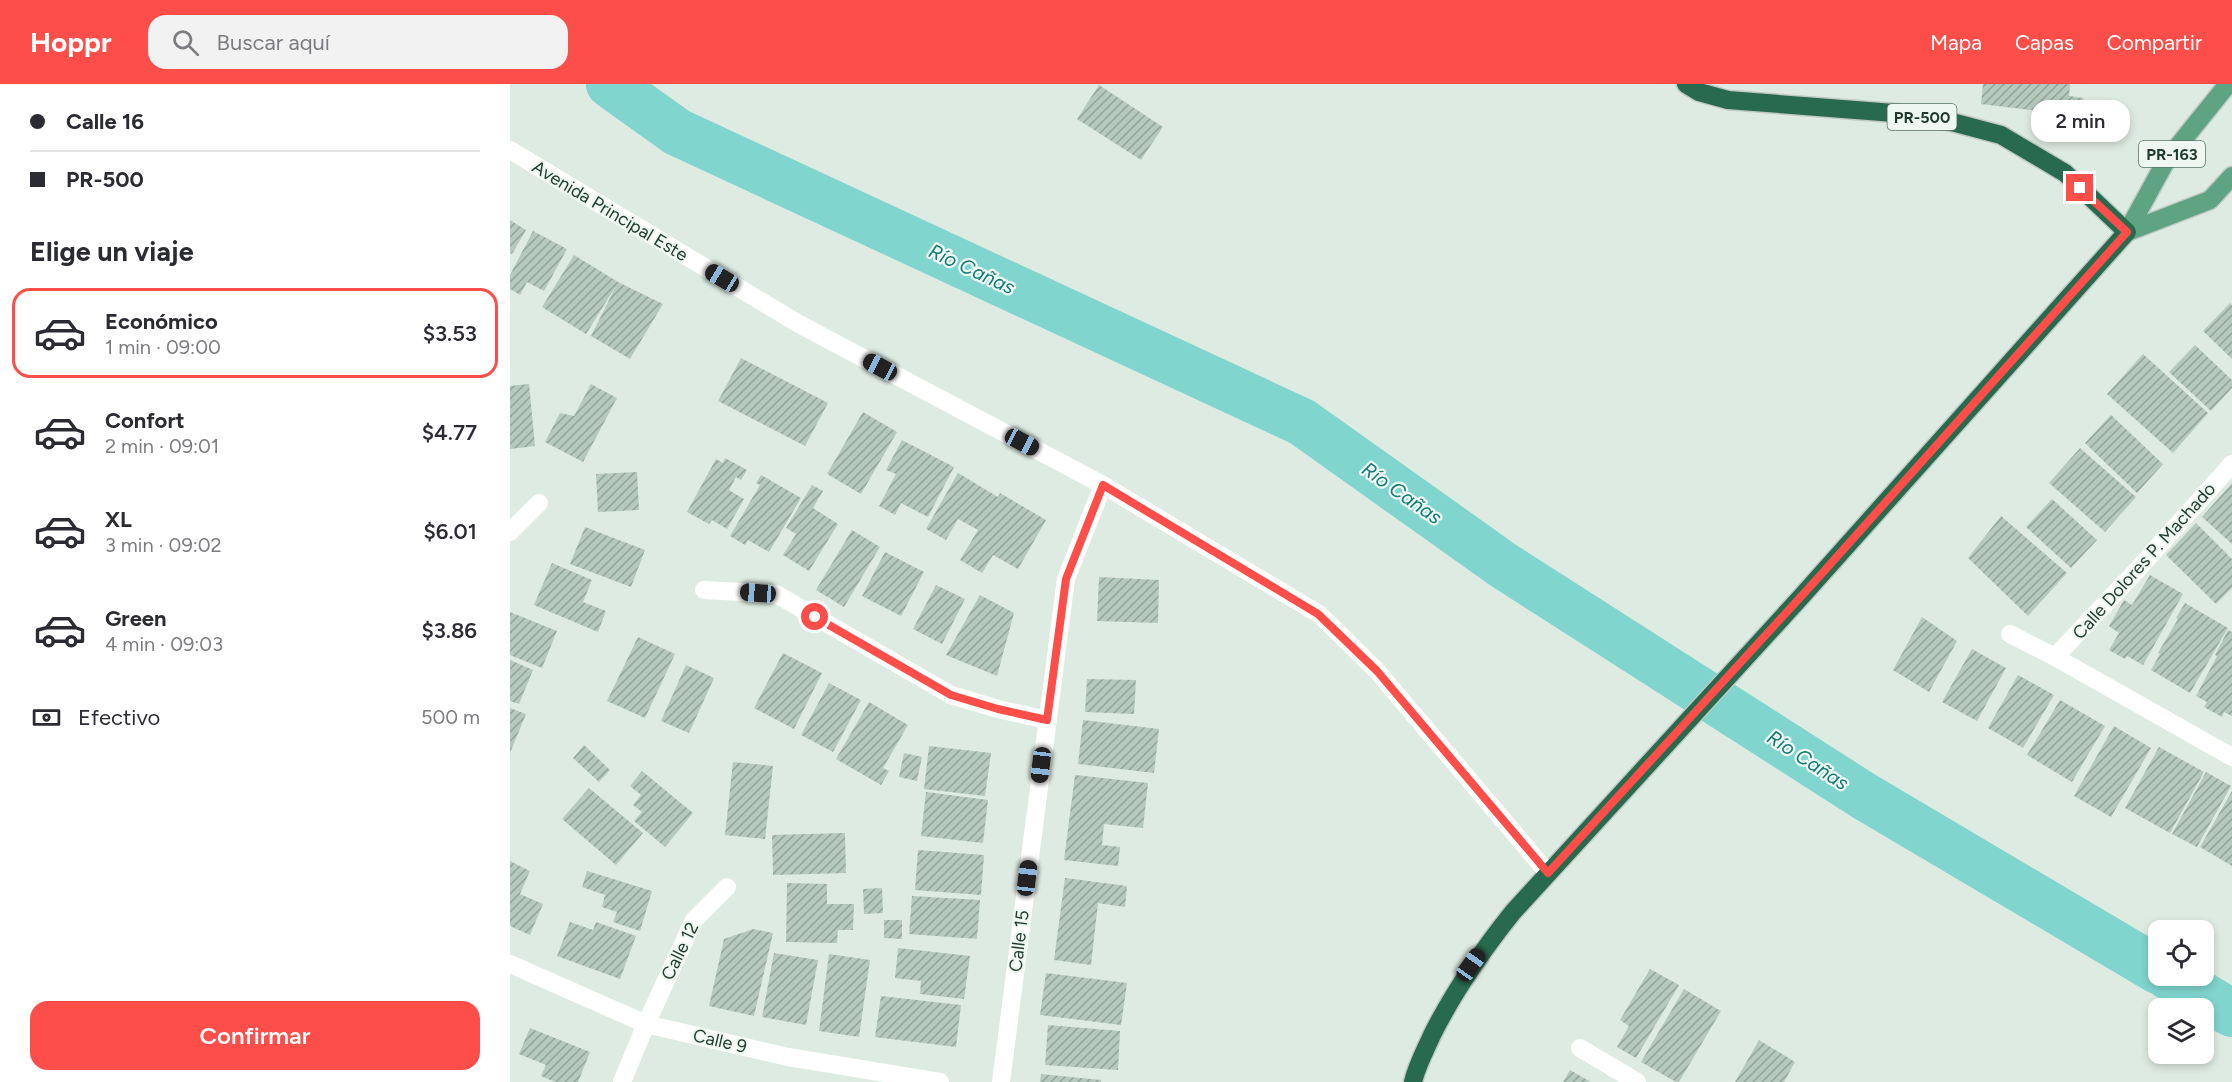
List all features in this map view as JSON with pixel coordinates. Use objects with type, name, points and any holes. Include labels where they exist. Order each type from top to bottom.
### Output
[{"type":"highway","name":"PR-500","points":[[1686,84],[1699,92],[1728,100],[1948,120],[2001,135],[2065,173],[2127,232]]},
{"type":"highway","name":"PR-163","points":[[1413,1082],[1416,1068],[1450,1000],[1471,965],[1513,912],[1801,597],[2127,232]]},
{"type":"main road","name":"PR-163","points":[[2127,232],[2166,161],[2228,84]]},
{"type":"main road","name":"PR-163","points":[[2127,232],[2210,200],[2232,176]]},
{"type":"street","name":"Avenida Principal Este","points":[[510,150],[799,324],[1103,485],[1318,614],[1377,671],[1548,873]]},
{"type":"street","name":"Calle Dolores P. Machado","points":[[2055,657],[2232,464]]},
{"type":"street","name":"Calle 15","points":[[1001,1082],[1066,579],[1103,485]]},
{"type":"street","points":[[510,532],[539,503]]},
{"type":"street","points":[[704,590],[776,594],[951,695],[1047,720]]},
{"type":"street","points":[[2010,634],[2232,757]]},
{"type":"street","name":"Calle 12","points":[[622,1082],[694,920],[727,887]]},
{"type":"street","name":"Calle 9","points":[[510,964],[646,1024],[788,1057],[940,1082]]},
{"type":"street","points":[[1580,1048],[1637,1082]]},
{"type":"building","points":[[1983,84],[2070,84],[2069,96],[2083,98],[2079,131],[2054,128],[2055,118],[2039,111],[1981,104]]},
{"type":"building","points":[[1099,85],[1163,127],[1141,160],[1077,119]]},
{"type":"building","points":[[510,220],[526,230],[512,254],[510,253]]},
{"type":"building","points":[[533,231],[567,249],[544,291],[527,282],[520,295],[510,289],[510,275]]},
{"type":"building","points":[[574,255],[618,282],[663,304],[630,359],[591,336],[616,286],[586,334],[542,307]]},
{"type":"building","points":[[2230,303],[2232,305],[2232,359],[2203,331]]},
{"type":"building","points":[[2195,345],[2232,380],[2232,388],[2211,411],[2169,372]]},
{"type":"building","points":[[2143,354],[2208,413],[2173,453],[2107,394]]},
{"type":"building","points":[[741,358],[828,403],[805,446],[718,401]]},
{"type":"building","points":[[529,384],[535,446],[510,449],[510,386]]},
{"type":"building","points":[[591,384],[617,398],[583,462],[545,442],[560,413],[574,416]]},
{"type":"building","points":[[863,412],[897,432],[861,494],[827,474]]},
{"type":"building","points":[[2111,415],[2163,464],[2137,493],[2085,443]]},
{"type":"building","points":[[902,440],[954,467],[928,517],[901,503],[895,515],[879,506],[896,474],[886,470]]},
{"type":"building","points":[[2080,448],[2136,497],[2105,532],[2049,483]]},
{"type":"building","points":[[725,458],[747,470],[741,480],[736,477],[729,490],[744,499],[727,529],[712,520],[709,524],[687,512],[716,459],[723,463]]},
{"type":"building","points":[[637,472],[639,510],[598,512],[596,474]]},
{"type":"building","points":[[958,473],[998,497],[1000,493],[1046,520],[1018,569],[993,555],[982,573],[960,560],[978,530],[958,519],[946,540],[926,529]]},
{"type":"building","points":[[761,475],[801,498],[769,552],[748,540],[745,545],[730,536],[760,485],[756,483]]},
{"type":"building","points":[[2232,483],[2232,544],[2202,517]]},
{"type":"building","points":[[812,485],[823,491],[813,508],[838,524],[809,571],[783,555],[796,534],[786,528]]},
{"type":"building","points":[[2052,499],[2097,540],[2071,568],[2026,527]]},
{"type":"building","points":[[2001,516],[2067,573],[2028,616],[1968,558]]},
{"type":"building","points":[[2196,523],[2232,559],[2232,588],[2216,604],[2166,555]]},
{"type":"building","points":[[585,527],[645,550],[631,587],[570,564]]},
{"type":"building","points":[[852,530],[880,547],[844,607],[816,590]]},
{"type":"building","points":[[885,552],[924,572],[901,616],[862,596]]},
{"type":"building","points":[[552,563],[592,580],[583,602],[606,611],[598,632],[534,605]]},
{"type":"building","points":[[2150,575],[2183,594],[2143,665],[2109,650],[2119,633],[2109,626],[2124,600],[2132,605]]},
{"type":"building","points":[[1099,577],[1159,580],[1158,623],[1097,621]]},
{"type":"building","points":[[936,585],[965,599],[942,644],[913,629]]},
{"type":"building","points":[[980,595],[1014,613],[997,676],[946,655]]},
{"type":"building","points":[[2185,603],[2228,628],[2190,693],[2151,670]]},
{"type":"building","points":[[510,612],[557,631],[542,668],[510,655]]},
{"type":"building","points":[[1922,617],[1957,641],[1929,692],[1893,670]]},
{"type":"building","points":[[2228,630],[2232,632],[2232,716],[2224,712],[2222,717],[2204,707],[2207,702],[2196,696]]},
{"type":"building","points":[[638,637],[675,654],[645,718],[607,701]]},
{"type":"building","points":[[1972,649],[2006,668],[1977,721],[1942,702]]},
{"type":"building","points":[[783,653],[822,673],[794,729],[754,708]]},
{"type":"building","points":[[510,660],[533,670],[519,704],[510,701]]},
{"type":"building","points":[[686,665],[714,678],[689,733],[661,721]]},
{"type":"building","points":[[2018,675],[2054,695],[2023,748],[1988,728]]},
{"type":"building","points":[[1087,679],[1136,680],[1134,714],[1085,712]]},
{"type":"building","points":[[829,683],[861,700],[833,752],[801,735]]},
{"type":"building","points":[[2060,700],[2105,726],[2072,782],[2027,755]]},
{"type":"building","points":[[869,702],[908,725],[883,768],[889,771],[881,785],[836,759]]},
{"type":"building","points":[[510,708],[526,714],[510,753]]},
{"type":"building","points":[[1083,720],[1159,729],[1154,773],[1078,764]]},
{"type":"building","points":[[2114,726],[2151,748],[2111,817],[2074,796]]},
{"type":"building","points":[[584,745],[610,770],[599,782],[573,758]]},
{"type":"building","points":[[929,746],[991,753],[985,796],[924,789]]},
{"type":"building","points":[[2159,747],[2204,772],[2170,833],[2125,808]]},
{"type":"building","points":[[904,753],[922,757],[917,781],[899,777]]},
{"type":"building","points":[[733,762],[773,766],[765,839],[725,835]]},
{"type":"building","points":[[642,771],[693,813],[665,847],[634,821],[642,812],[633,805],[641,795],[630,786]]},
{"type":"building","points":[[2206,772],[2231,786],[2197,847],[2172,834]]},
{"type":"building","points":[[1075,775],[1148,783],[1143,828],[1104,824],[1102,845],[1120,847],[1118,866],[1064,860]]},
{"type":"building","points":[[589,788],[643,833],[616,865],[562,819]]},
{"type":"building","points":[[2232,791],[2232,866],[2200,847]]},
{"type":"building","points":[[926,792],[988,800],[983,843],[921,836]]},
{"type":"building","points":[[845,833],[846,873],[773,875],[772,835]]},
{"type":"building","points":[[918,850],[984,855],[981,895],[915,890]]},
{"type":"building","points":[[510,861],[530,871],[520,894],[543,904],[530,935],[510,926]]},
{"type":"building","points":[[587,871],[652,891],[640,931],[613,922],[617,912],[602,907],[605,895],[582,887]]},
{"type":"building","points":[[1065,878],[1127,886],[1125,907],[1098,903],[1091,965],[1054,960]]},
{"type":"building","points":[[787,883],[827,884],[827,904],[854,904],[853,930],[838,930],[837,943],[786,942]]},
{"type":"building","points":[[882,888],[883,913],[864,914],[863,889]]},
{"type":"building","points":[[912,896],[980,900],[977,939],[909,934]]},
{"type":"building","points":[[884,920],[902,920],[902,939],[884,938]]},
{"type":"building","points":[[570,922],[593,930],[596,922],[636,936],[620,979],[557,956]]},
{"type":"building","points":[[753,929],[773,933],[754,1016],[709,1006],[724,939]]},
{"type":"building","points":[[898,948],[970,956],[964,999],[920,994],[921,981],[895,978]]},
{"type":"building","points":[[774,953],[818,960],[806,1025],[762,1017]]},
{"type":"building","points":[[829,954],[870,960],[859,1037],[819,1031]]},
{"type":"building","points":[[1650,969],[1679,985],[1636,1058],[1617,1047],[1629,1026],[1620,1020]]},
{"type":"building","points":[[1046,973],[1127,983],[1121,1025],[1040,1015]]},
{"type":"building","points":[[1684,989],[1721,1011],[1679,1082],[1676,1082],[1641,1062]]},
{"type":"building","points":[[881,996],[961,1005],[956,1047],[875,1037]]},
{"type":"building","points":[[1048,1025],[1120,1031],[1118,1070],[1045,1065]]},
{"type":"building","points":[[530,1028],[590,1052],[578,1082],[555,1082],[541,1076],[546,1065],[519,1054]]},
{"type":"building","points":[[1759,1040],[1795,1062],[1784,1082],[1735,1082]]},
{"type":"building","points":[[1570,1070],[1591,1082],[1563,1082]]},
{"type":"building","points":[[1041,1074],[1101,1080],[1101,1082],[1040,1082]]},
{"type":"waterway","name":"Río Cañas","points":[[610,84],[677,132],[1302,422],[1503,565],[1864,796],[2148,964]]},
{"type":"waterway","name":"Río Cañas","points":[[2186,986],[2232,1013]]},
{"type":"route","points":[[815,617],[951,695],[1047,720],[1066,579],[1103,485],[1318,614],[1377,671],[1548,873],[1817,579],[2127,232],[2080,188]]}]
